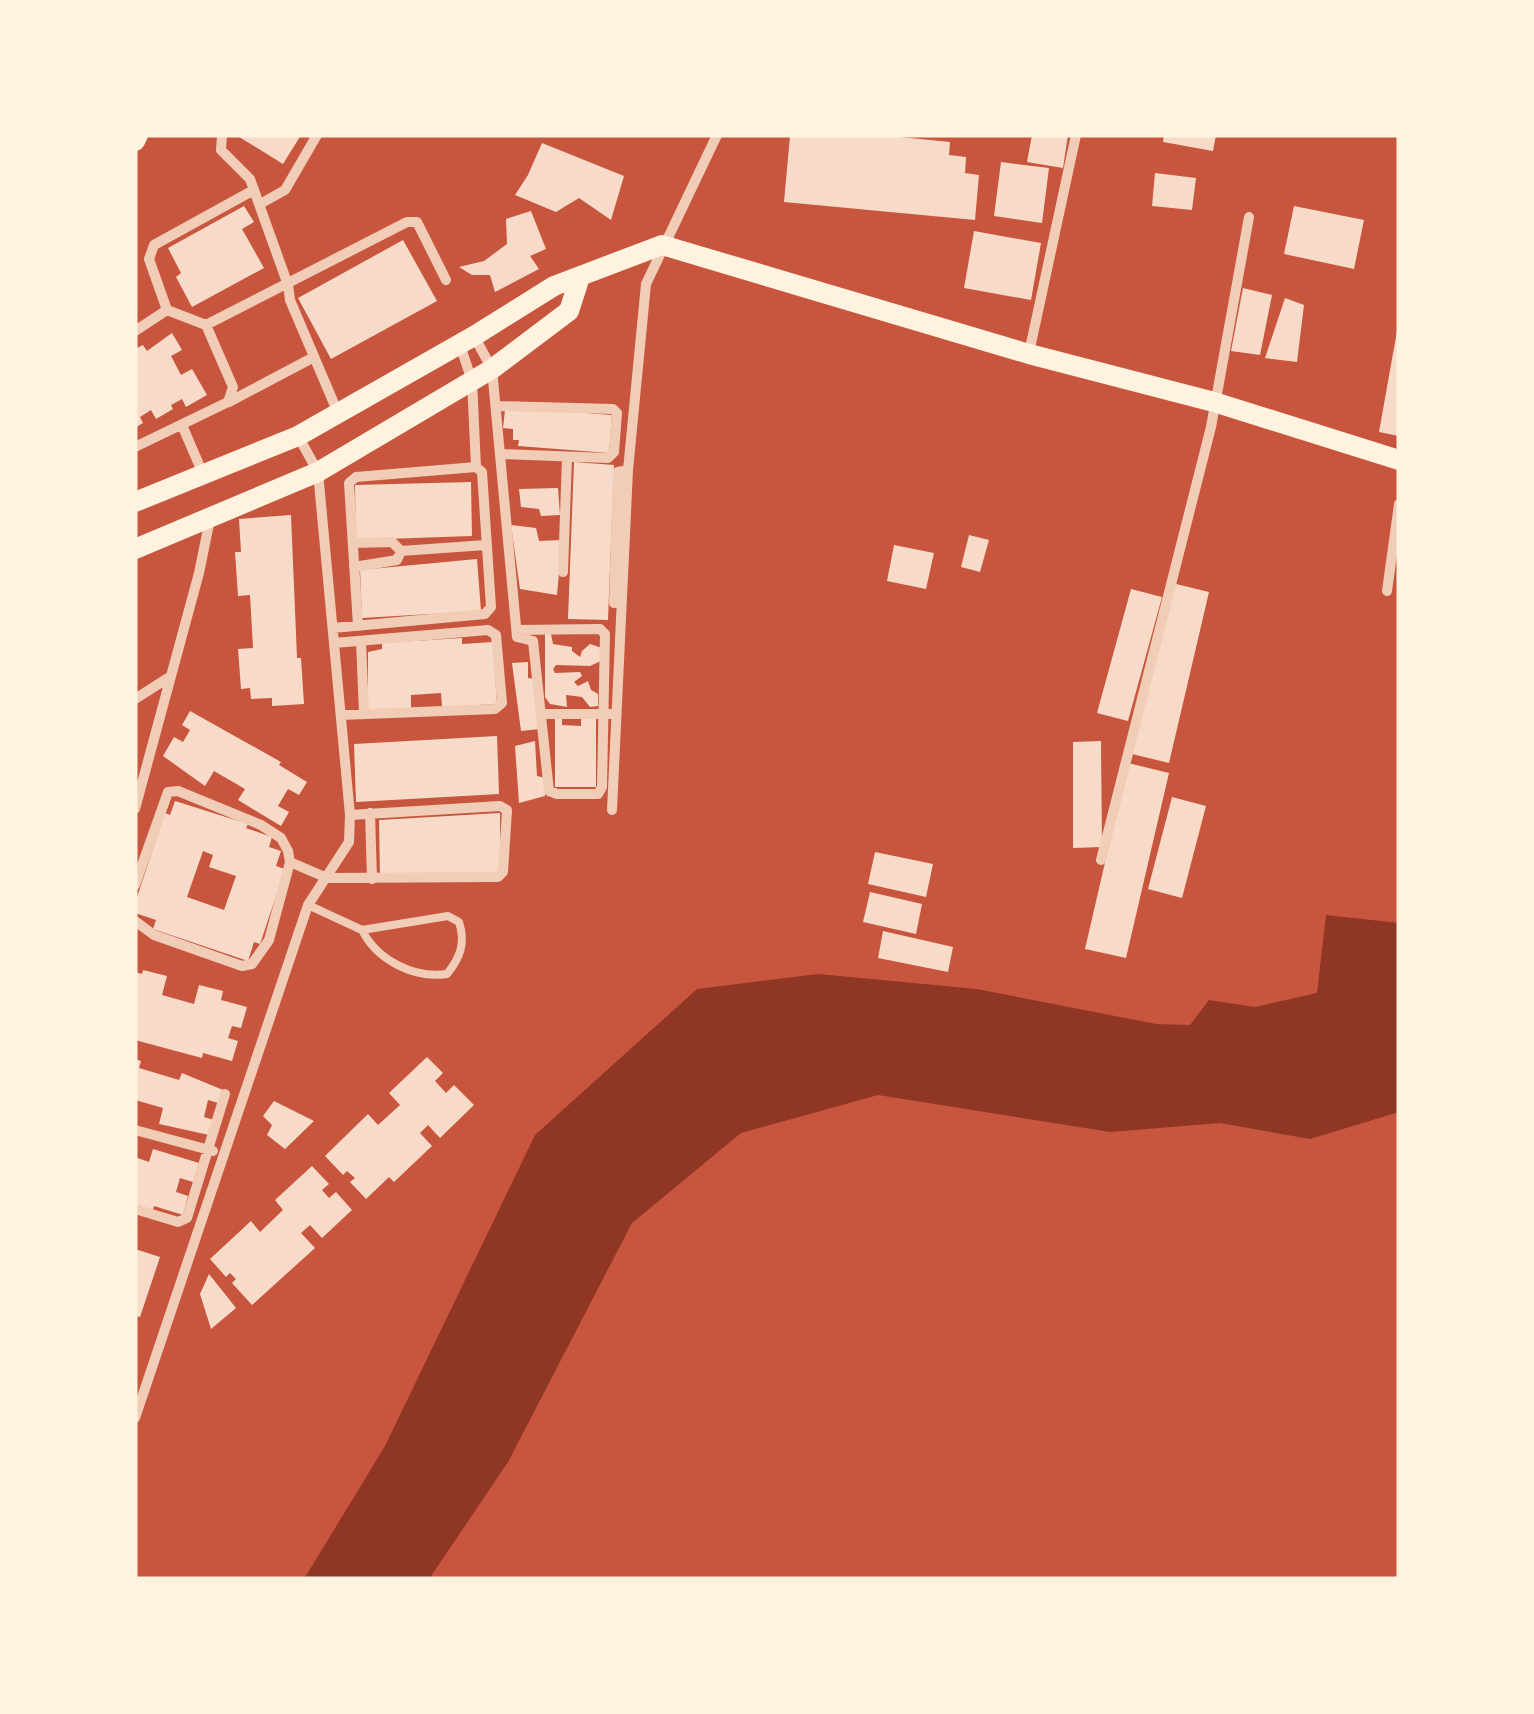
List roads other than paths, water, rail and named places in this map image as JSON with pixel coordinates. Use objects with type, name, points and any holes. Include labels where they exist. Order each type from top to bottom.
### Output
[{"type":"main road","points":[[135,502],[298,436],[467,341],[554,286],[662,245],[1029,354],[1214,402],[1399,460]]},
{"type":"main road","points":[[135,549],[318,472],[492,369],[569,310],[580,276]]},
{"type":"street","points":[[260,204],[285,190],[318,135]]},
{"type":"street","points":[[612,810],[609,714],[646,284],[717,135]]},
{"type":"street","points":[[1029,354],[1076,135]]},
{"type":"street","points":[[220,136],[220,150],[250,180],[290,300],[338,413]]},
{"type":"street","points":[[228,402],[233,387],[206,325],[167,310],[148,259],[154,245],[252,191]]},
{"type":"street","points":[[1101,860],[1211,427],[1249,217]]},
{"type":"street","points":[[206,325],[407,222],[417,222],[446,280]]},
{"type":"street","points":[[135,331],[167,310]]},
{"type":"street","points":[[467,341],[492,369],[517,638],[533,642],[549,791],[598,794],[608,753]]},
{"type":"street","points":[[467,341],[476,467]]},
{"type":"street","points":[[135,447],[314,357]]},
{"type":"street","points":[[496,406],[614,409],[617,413],[614,452],[608,458],[500,454]]},
{"type":"street","points":[[182,425],[203,474]]},
{"type":"street","points":[[135,1418],[308,905],[349,842],[350,815],[318,472],[298,436]]},
{"type":"street","points":[[564,572],[567,458]]},
{"type":"street","points":[[333,628],[358,626],[485,614],[491,606],[482,472],[476,467],[356,477],[350,483],[358,626]]},
{"type":"street","points":[[614,603],[618,472],[628,470]]},
{"type":"street","points":[[1386,591],[1399,504]]},
{"type":"street","points":[[135,809],[199,573],[210,518]]},
{"type":"street","points":[[353,543],[392,542],[401,551],[486,545]]},
{"type":"street","points":[[354,567],[398,560],[401,551]]},
{"type":"street","points":[[516,630],[600,629],[605,634],[609,714]]},
{"type":"street","points":[[334,642],[488,630],[496,635],[502,704],[495,710],[341,715]]},
{"type":"street","points":[[361,640],[364,714]]},
{"type":"street","points":[[135,700],[169,677]]},
{"type":"street","points":[[541,714],[609,714]]},
{"type":"street","points":[[135,885],[168,792],[178,791],[261,825],[281,838],[290,862],[269,940],[252,964],[242,966],[154,935],[135,921]]},
{"type":"street","points":[[290,862],[327,878],[498,878],[503,872],[507,810],[500,806],[350,815]]},
{"type":"street","points":[[370,814],[372,879]]},
{"type":"street","points":[[135,1209],[178,1222],[187,1218],[225,1094]]},
{"type":"street","points":[[135,1130],[224,1154]]},
{"type":"lane","points":[[308,905],[362,930],[448,916],[459,922],[464,936],[458,960],[447,974],[432,976],[394,964],[371,949],[362,930]]}]
